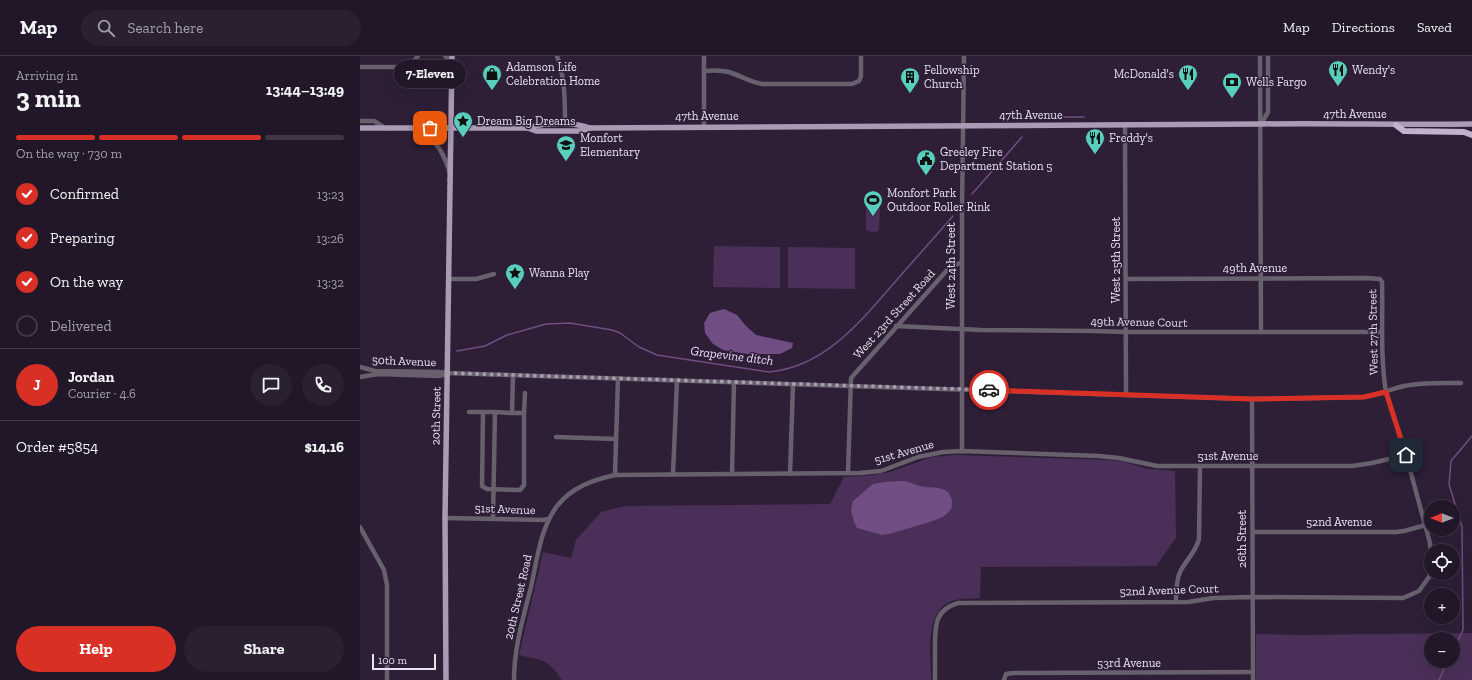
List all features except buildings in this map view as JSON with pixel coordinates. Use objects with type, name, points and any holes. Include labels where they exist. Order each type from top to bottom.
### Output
[{"type":"highway","points":[[1396,125],[1404,132],[1464,132],[1472,135]]},
{"type":"main road","name":"20th Street","points":[[446,680],[445,518],[452,59]]},
{"type":"main road","name":"47th Avenue","points":[[360,128],[528,128],[536,124],[580,124],[590,128]]},
{"type":"main road","name":"47th Avenue","points":[[528,128],[536,132],[580,131],[590,128],[704,127],[1472,124]]},
{"type":"street","points":[[360,67],[404,68],[410,65],[418,56]]},
{"type":"street","points":[[445,56],[452,59]]},
{"type":"street","points":[[557,56],[562,70],[565,124]]},
{"type":"street","points":[[704,56],[704,127]]},
{"type":"street","points":[[704,70],[719,70],[751,82],[762,84],[852,84],[859,81],[861,76],[861,56]]},
{"type":"street","name":"West 24th Street","points":[[962,451],[961,330],[964,56]]},
{"type":"street","points":[[1260,56],[1260,107],[1262,124],[1260,179],[1261,332]]},
{"type":"street","points":[[1262,124],[1268,112],[1268,56]]},
{"type":"street","points":[[360,121],[374,121],[386,128]]},
{"type":"street","name":"West 25th Street","points":[[1125,126],[1126,395]]},
{"type":"street","points":[[411,128],[428,136],[437,144],[445,157],[450,171]]},
{"type":"street","name":"West 23rd Street Road","points":[[851,386],[851,378],[896,326],[950,268],[962,262]]},
{"type":"street","points":[[449,279],[476,279],[494,274]]},
{"type":"street","name":"49th Avenue","points":[[1126,279],[1367,278],[1380,279],[1382,282]]},
{"type":"street","name":"West 27th Street","points":[[1382,282],[1382,365],[1386,392],[1424,518]]},
{"type":"street","name":"49th Avenue Court","points":[[896,326],[961,330],[1126,332],[1382,332]]},
{"type":"street","points":[[360,368],[360,376]]},
{"type":"street","name":"50th Avenue","points":[[360,368],[375,371],[1252,399],[1364,397],[1412,385],[1461,383]]},
{"type":"street","name":"50th Avenue","points":[[360,376],[378,374],[439,376],[447,373]]},
{"type":"street","points":[[512,413],[513,375]]},
{"type":"street","points":[[615,475],[618,378]]},
{"type":"street","points":[[673,474],[676,380]]},
{"type":"street","points":[[732,474],[734,382]]},
{"type":"street","points":[[790,474],[793,384]]},
{"type":"street","points":[[848,473],[851,386]]},
{"type":"street","points":[[483,412],[482,486],[487,489],[494,490],[520,490],[524,485],[525,393]]},
{"type":"street","name":"26th Street","points":[[1252,399],[1253,680]]},
{"type":"street","points":[[469,412],[524,413]]},
{"type":"street","points":[[493,518],[495,412]]},
{"type":"street","points":[[556,437],[616,439]]},
{"type":"street","name":"51st Avenue","points":[[445,518],[549,519],[558,505],[576,489],[597,479],[615,475],[790,474],[881,471],[932,453],[962,451],[1099,456],[1119,458],[1157,466],[1352,466],[1372,464],[1406,455]]},
{"type":"street","points":[[1176,601],[1179,574],[1196,549],[1199,539],[1200,466]]},
{"type":"street","name":"20th Street Road","points":[[514,680],[515,652],[542,538],[549,519]]},
{"type":"street","name":"52nd Avenue","points":[[1252,532],[1396,532],[1424,526]]},
{"type":"street","points":[[360,527],[385,575],[387,585],[387,680]]},
{"type":"street","name":"West 27th Street","points":[[1400,598],[1416,594],[1429,578],[1431,568],[1428,536]]},
{"type":"street","name":"52nd Avenue Court","points":[[935,680],[935,626],[941,612],[947,607],[958,603],[1188,602],[1213,598],[1252,597],[1400,598]]},
{"type":"street","name":"53rd Avenue","points":[[1004,680],[1006,674],[1252,672]]},
{"type":"shaded area","name":"Monfort Park Outdoor Roller Rink","points":[[868,201],[877,201],[880,204],[879,229],[877,232],[868,231],[866,229],[866,204]]},
{"type":"shaded area","points":[[714,246],[780,247],[780,288],[713,287]]},
{"type":"shaded area","points":[[788,247],[855,248],[855,289],[788,288]]},
{"type":"shaded area","points":[[724,309],[737,315],[756,335],[793,343],[792,348],[780,354],[747,354],[723,350],[713,344],[705,333],[704,323],[710,313]]},
{"type":"shaded area","points":[[956,455],[1109,460],[1125,462],[1147,469],[1175,471],[1176,538],[1156,566],[981,567],[980,598],[958,599],[945,605],[938,612],[933,622],[930,646],[931,680],[562,680],[548,664],[540,660],[519,655],[543,552],[571,558],[576,540],[601,512],[625,506],[830,504],[844,477],[890,472],[932,457]]},
{"type":"shaded area","points":[[901,481],[924,487],[937,488],[948,492],[952,500],[952,507],[942,517],[935,520],[889,534],[882,535],[857,528],[851,510],[853,501],[873,484]]},
{"type":"shaded area","points":[[1460,633],[1472,633],[1472,680],[1256,680],[1256,634],[1424,634],[1424,668],[1460,668]]},
{"type":"waterway","name":"Grapevine ditch","points":[[1042,117],[1084,117]]},
{"type":"waterway","name":"Grapevine ditch","points":[[972,194],[1022,137]]},
{"type":"waterway","name":"Grapevine ditch","points":[[457,351],[485,346],[507,335],[546,324],[570,323],[612,330],[620,333],[639,347],[657,355],[769,372],[789,368],[808,361],[825,352],[840,340],[869,312],[953,216]]},
{"type":"waterway","points":[[1460,636],[1463,630],[1462,527],[1449,484],[1451,461],[1472,436]]},
{"type":"waterway","points":[[1439,680],[1445,668]]},
{"type":"way so far","points":[[430,128],[450,128],[447,373],[989,390]]},
{"type":"place","name":"Wendy's","points":[[1338,87]]},
{"type":"place","name":"Adamson Life Celebration Home","points":[[492,91]]},
{"type":"place","name":"McDonald's","points":[[1188,91]]},
{"type":"place","name":"Fellowship Church","points":[[910,94]]},
{"type":"place","name":"Wells Fargo","points":[[1232,99]]},
{"type":"place","name":"7-Eleven","points":[[430,128]]},
{"type":"place","name":"Dream Big Dreams","points":[[463,138]]},
{"type":"place","name":"Freddy's","points":[[1095,155]]},
{"type":"place","name":"Monfort Elementary","points":[[566,162]]},
{"type":"place","name":"Greeley Fire Department Station 5","points":[[926,176]]},
{"type":"place","name":"Monfort Park Outdoor Roller Rink","points":[[873,217]]},
{"type":"place","name":"Wanna Play","points":[[515,290]]},
{"type":"route","points":[[989,390],[1252,399],[1364,397],[1386,392],[1406,455]]}]
